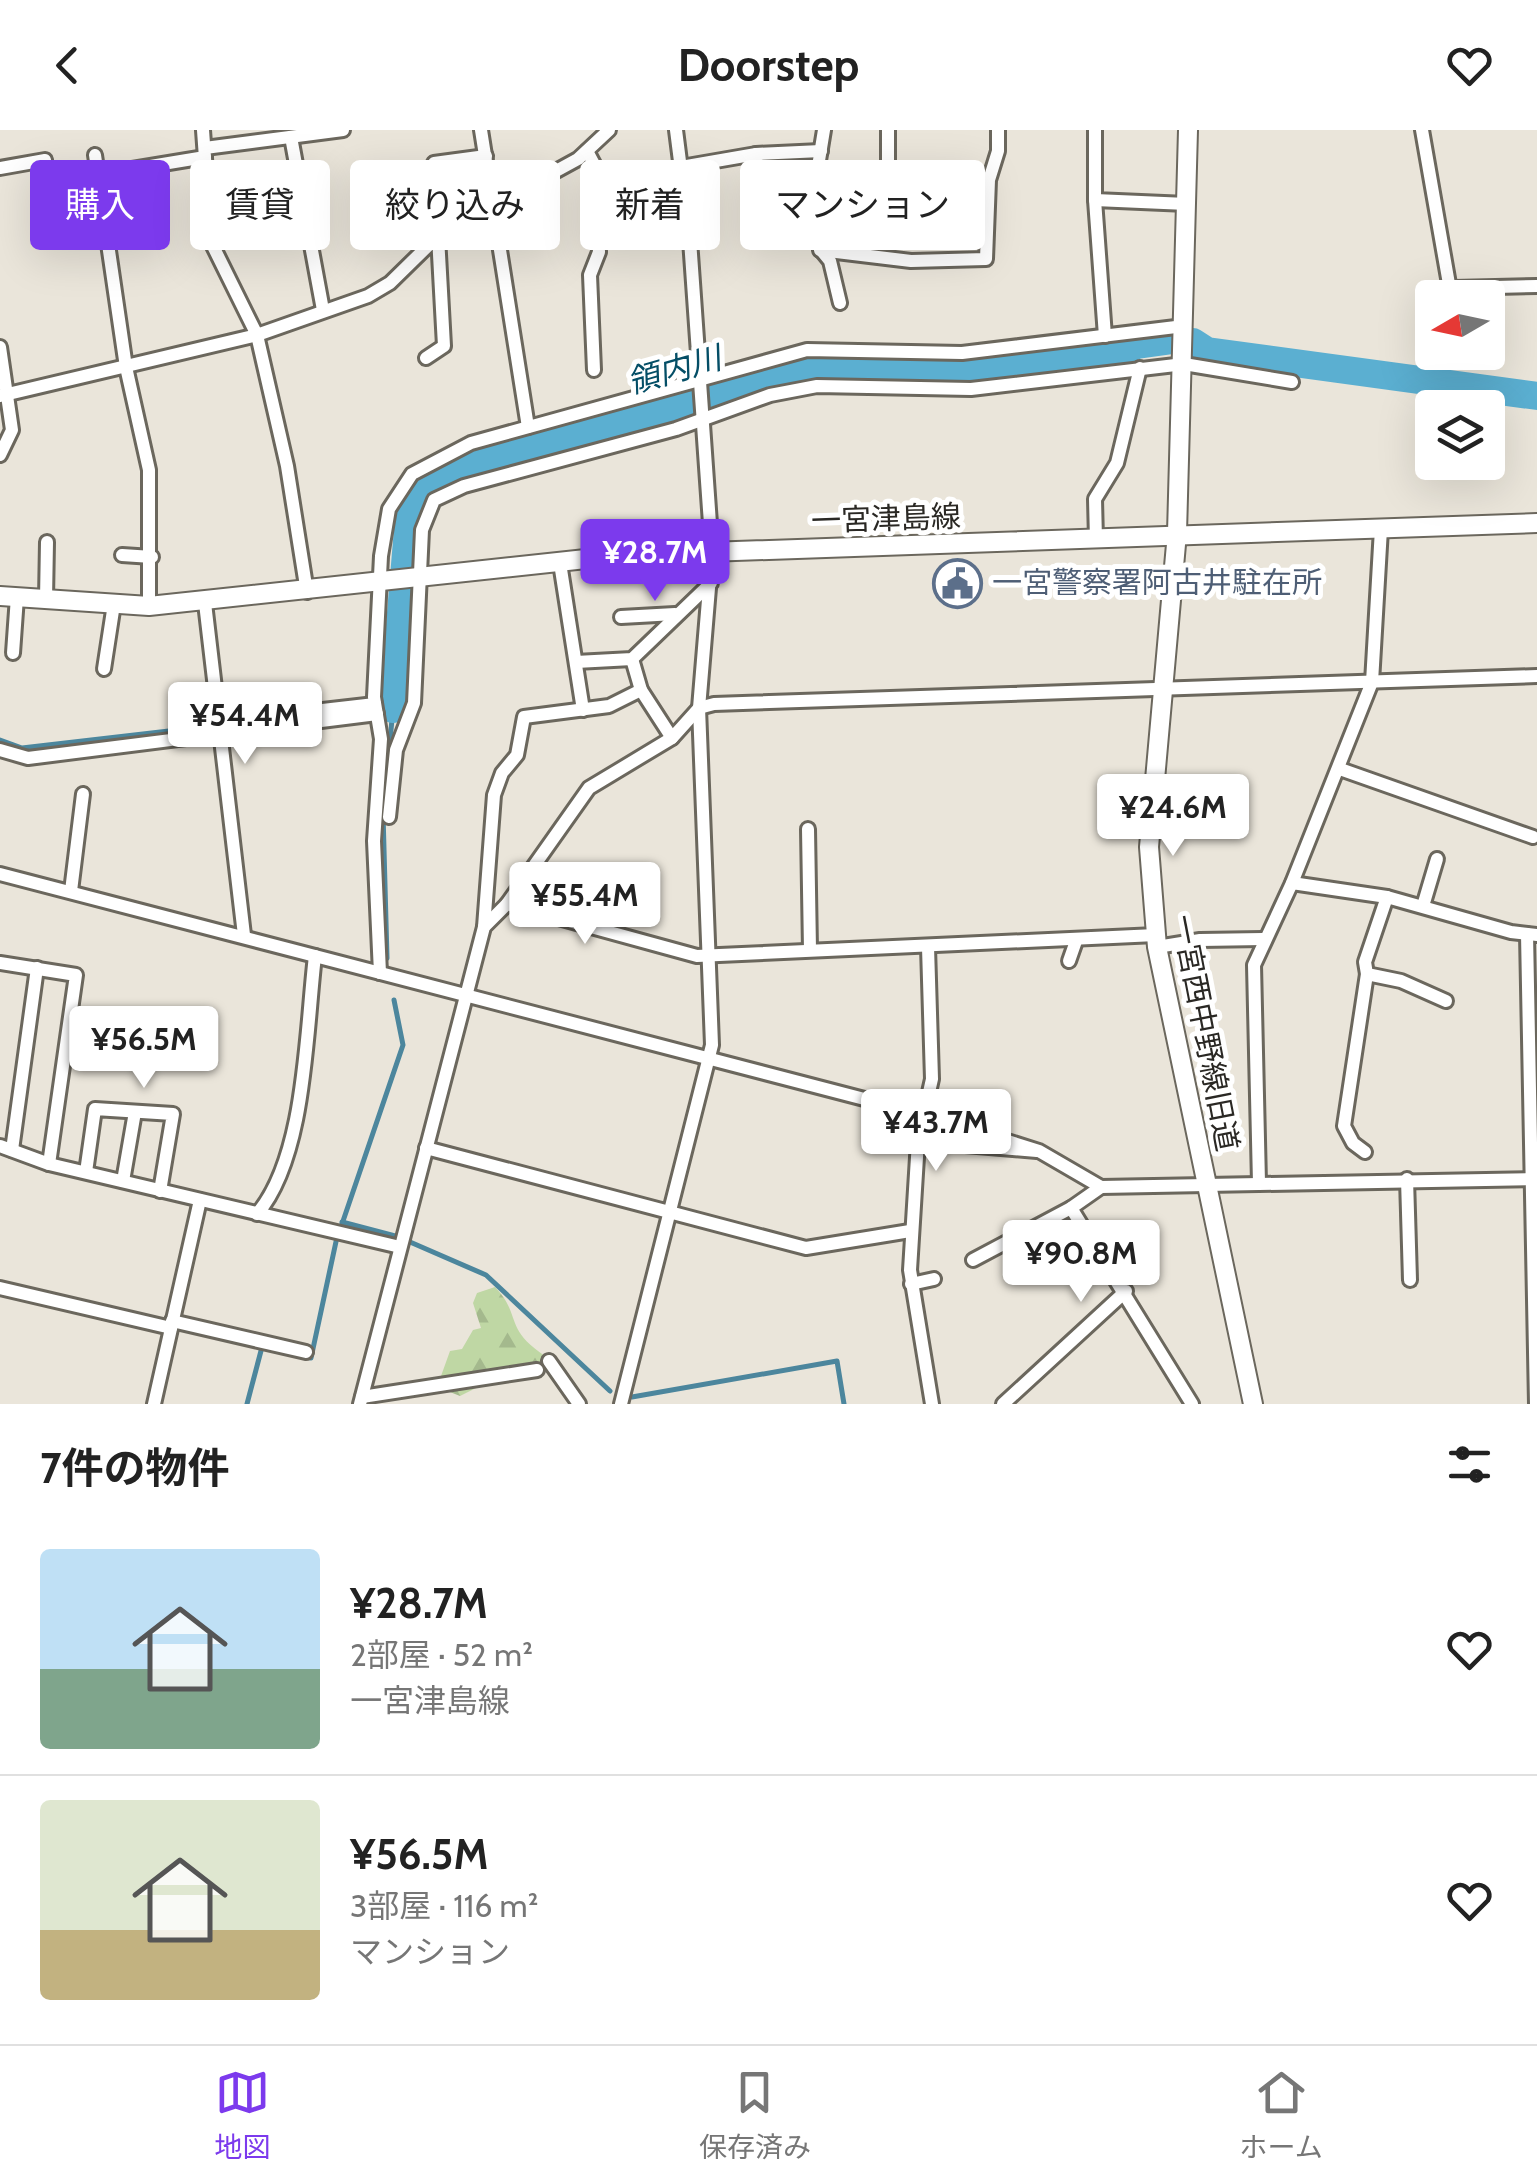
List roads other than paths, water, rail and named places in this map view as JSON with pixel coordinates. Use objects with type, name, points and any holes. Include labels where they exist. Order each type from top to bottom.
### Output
[{"type":"main road","name":"一宮西中野線旧道","points":[[1188,130],[1176,534],[1149,847],[1156,941],[1253,1404]]},
{"type":"main road","name":"一宮津島線","points":[[8,597],[150,606],[560,563],[712,552],[1537,523]]},
{"type":"street","points":[[203,130],[216,258],[257,335],[287,466],[307,592]]},
{"type":"street","points":[[170,160],[343,130]]},
{"type":"street","points":[[481,130],[487,160]]},
{"type":"street","points":[[560,166],[587,151],[609,130]]},
{"type":"street","points":[[676,130],[680,160]]},
{"type":"street","points":[[820,160],[824,130]]},
{"type":"street","points":[[888,130],[888,160]]},
{"type":"street","points":[[820,250],[911,260],[986,259],[989,180],[998,151],[998,130]]},
{"type":"street","points":[[1096,130],[1095,200],[1105,336]]},
{"type":"street","points":[[1422,130],[1448,284],[1454,288],[1537,286]]},
{"type":"street","points":[[291,137],[323,310]]},
{"type":"street","points":[[587,151],[592,160]]},
{"type":"street","points":[[720,160],[756,154],[821,152]]},
{"type":"street","points":[[756,154],[756,160]]},
{"type":"street","points":[[94,155],[94,160]]},
{"type":"street","points":[[456,160],[486,156]]},
{"type":"street","points":[[0,168],[30,163]]},
{"type":"street","points":[[1095,200],[1187,204]]},
{"type":"street","points":[[108,250],[126,367],[148,470],[150,606]]},
{"type":"street","points":[[5,396],[257,335],[368,296],[390,283],[423,250]]},
{"type":"street","points":[[426,358],[444,346],[440,250]]},
{"type":"street","points":[[501,250],[528,427]]},
{"type":"street","points":[[594,370],[590,275],[599,250]]},
{"type":"street","points":[[621,1404],[711,1058],[711,954],[700,708],[712,552],[691,250]]},
{"type":"street","points":[[820,250],[830,261],[840,303]]},
{"type":"street","points":[[380,974],[374,841],[381,738],[376,709],[380,583],[389,508],[412,474],[447,452],[807,350],[962,353],[1184,326]]},
{"type":"street","points":[[0,347],[12,430],[0,455]]},
{"type":"street","points":[[389,816],[396,750],[414,703],[422,530],[434,500],[464,486],[704,418],[770,395],[817,386],[972,389],[1184,364],[1292,382]]},
{"type":"street","points":[[1096,540],[1095,499],[1117,462],[1140,368]]},
{"type":"street","points":[[1259,1183],[1254,965],[1340,769],[1372,682],[1382,529]]},
{"type":"street","points":[[46,599],[48,542]]},
{"type":"street","points":[[122,555],[152,556]]},
{"type":"street","points":[[560,563],[584,710]]},
{"type":"street","points":[[576,662],[632,659],[710,583]]},
{"type":"street","points":[[8,597],[13,654]]},
{"type":"street","points":[[205,603],[244,936]]},
{"type":"street","points":[[104,668],[114,604]]},
{"type":"street","points":[[621,617],[675,614]]},
{"type":"street","points":[[632,659],[642,690],[672,738]]},
{"type":"street","points":[[484,926],[507,904],[589,788],[672,738],[700,708],[714,704],[1537,676]]},
{"type":"street","points":[[537,1370],[361,1401],[484,926],[494,795],[502,773],[517,756],[524,717],[609,706],[642,690]]},
{"type":"street","points":[[0,750],[28,758],[219,728],[376,709]]},
{"type":"street","points":[[1340,769],[1533,837]]},
{"type":"street","points":[[71,891],[84,794]]},
{"type":"street","points":[[808,830],[810,950]]},
{"type":"street","points":[[1423,906],[1437,858]]},
{"type":"street","points":[[0,874],[922,1114],[1039,1151],[1102,1186],[1534,1179]]},
{"type":"street","points":[[1292,883],[1387,896],[1532,935],[1536,1404]]},
{"type":"street","points":[[1365,1152],[1353,1143],[1344,1126],[1367,974],[1365,962],[1387,896]]},
{"type":"street","points":[[507,904],[696,956],[1076,941],[1264,939]]},
{"type":"street","points":[[1068,961],[1076,941]]},
{"type":"street","points":[[928,947],[932,1079],[918,1141],[910,1231],[911,1284],[932,1404]]},
{"type":"street","points":[[257,1214],[283,1175],[292,1144],[315,956]]},
{"type":"street","points":[[0,962],[76,975],[48,1164]]},
{"type":"street","points":[[38,968],[6,1148],[48,1164],[400,1247]]},
{"type":"street","points":[[1367,974],[1401,981],[1446,1002]]},
{"type":"street","points":[[86,1172],[95,1109],[173,1114],[160,1191]]},
{"type":"street","points":[[123,1182],[135,1112]]},
{"type":"street","points":[[918,1141],[1017,1153],[1039,1151]]},
{"type":"street","points":[[426,1148],[806,1248],[910,1231]]},
{"type":"street","points":[[1407,1179],[1410,1280]]},
{"type":"street","points":[[973,1260],[1072,1208],[1102,1186]]},
{"type":"street","points":[[154,1404],[200,1200]]},
{"type":"street","points":[[1072,1208],[1192,1404]]},
{"type":"street","points":[[911,1284],[934,1280]]},
{"type":"street","points":[[0,1288],[306,1352]]},
{"type":"street","points":[[1003,1404],[1126,1291]]},
{"type":"street","points":[[549,1361],[579,1404]]},
{"type":"waterway","name":"領内川","points":[[393,709],[409,517],[431,486],[463,466],[812,368],[954,375],[1114,355],[1137,345],[1173,340]]},
{"type":"waterway","name":"領内川","points":[[1193,342],[1207,351],[1537,396]]},
{"type":"waterway","points":[[380,710],[393,709],[385,793]]},
{"type":"waterway","points":[[0,740],[22,748],[212,726]]},
{"type":"waterway","points":[[383,813],[387,958]]},
{"type":"waterway","points":[[342,1224],[403,1045],[394,1000]]},
{"type":"waterway","points":[[342,1222],[399,1237]]},
{"type":"waterway","points":[[302,1356],[311,1358],[337,1237]]},
{"type":"waterway","points":[[410,1242],[486,1275],[610,1391]]},
{"type":"waterway","points":[[247,1404],[262,1347]]},
{"type":"waterway","points":[[632,1397],[837,1361],[844,1404]]},
{"type":"place","name":"一宮警察署阿古井駐在所","points":[[957,583]]}]
